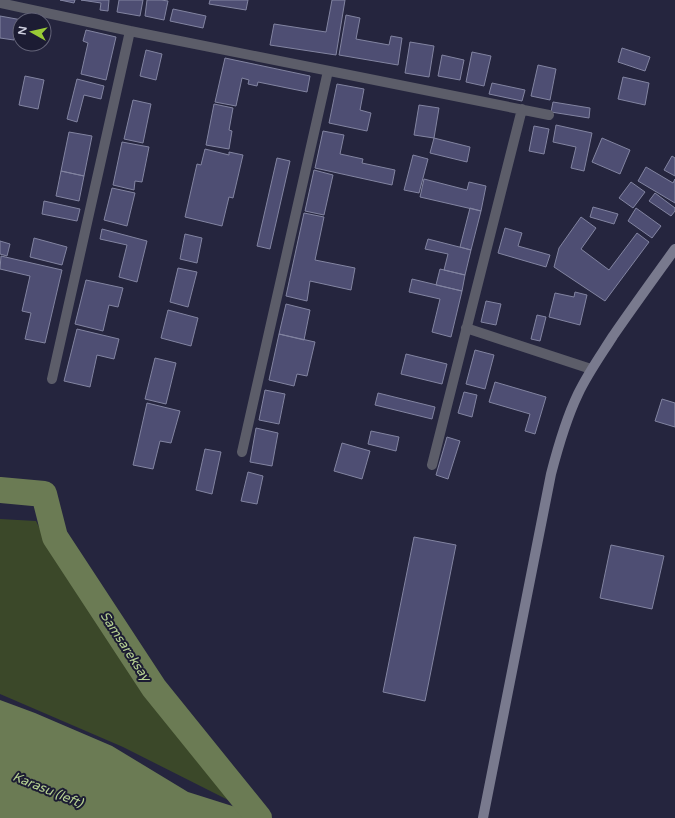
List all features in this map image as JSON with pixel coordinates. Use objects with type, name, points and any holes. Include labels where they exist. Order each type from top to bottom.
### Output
[{"type":"main road","points":[[483,818],[551,474],[567,420],[591,368],[638,299],[675,249]]},
{"type":"street","points":[[0,3],[549,115]]},
{"type":"street","points":[[52,379],[130,30]]},
{"type":"street","points":[[242,452],[328,71]]},
{"type":"street","points":[[432,465],[522,110]]},
{"type":"street","points":[[466,328],[591,368]]},
{"type":"shaded area","points":[[0,519],[36,521],[46,541],[125,656],[236,804],[123,747],[0,694]]},
{"type":"water","name":"Karasu (left)","points":[[0,700],[35,713],[112,746],[188,792],[261,815],[265,818],[0,818]]},
{"type":"building","points":[[60,0],[75,0],[74,3]]},
{"type":"building","points":[[81,0],[109,0],[108,11],[100,10],[101,3]]},
{"type":"building","points":[[119,0],[143,0],[140,16],[117,12]]},
{"type":"building","points":[[147,0],[168,1],[164,20],[145,16]]},
{"type":"building","points":[[210,0],[248,0],[246,10],[209,4]]},
{"type":"building","points":[[332,0],[345,0],[336,55],[270,45],[274,24],[326,32]]},
{"type":"building","points":[[173,9],[206,16],[203,28],[170,21]]},
{"type":"building","points":[[346,15],[360,18],[356,39],[389,45],[391,36],[402,38],[398,65],[339,55]]},
{"type":"building","points":[[0,16],[12,18],[12,40],[0,38]]},
{"type":"building","points":[[86,30],[116,37],[106,80],[81,74],[88,43],[83,41]]},
{"type":"building","points":[[410,42],[434,46],[429,77],[405,73]]},
{"type":"building","points":[[622,48],[650,57],[645,71],[618,62]]},
{"type":"building","points":[[146,50],[162,54],[156,80],[140,76]]},
{"type":"building","points":[[472,52],[491,56],[484,86],[466,82]]},
{"type":"building","points":[[442,55],[464,60],[460,80],[438,76]]},
{"type":"building","points":[[225,58],[310,76],[307,92],[258,82],[257,86],[248,84],[249,80],[242,78],[236,106],[215,102]]},
{"type":"building","points":[[538,65],[556,69],[550,100],[531,96]]},
{"type":"building","points":[[25,76],[44,80],[38,109],[19,105]]},
{"type":"building","points":[[623,77],[649,83],[645,105],[618,99]]},
{"type":"building","points":[[77,79],[104,86],[101,99],[84,95],[77,122],[67,119]]},
{"type":"building","points":[[492,83],[525,90],[522,101],[489,94]]},
{"type":"building","points":[[337,84],[364,89],[360,110],[371,113],[367,131],[329,123]]},
{"type":"building","points":[[133,100],[151,104],[143,143],[124,139]]},
{"type":"building","points":[[553,102],[590,108],[589,118],[551,112]]},
{"type":"building","points":[[214,104],[233,108],[229,130],[232,131],[229,149],[206,145]]},
{"type":"building","points":[[419,105],[439,108],[434,138],[414,135]]},
{"type":"building","points":[[556,125],[592,133],[584,171],[571,168],[576,147],[553,142]]},
{"type":"building","points":[[534,126],[549,129],[544,154],[529,151]]},
{"type":"building","points":[[323,131],[344,135],[340,154],[363,159],[362,163],[395,170],[392,185],[315,168]]},
{"type":"building","points":[[69,132],[92,136],[84,176],[61,171]]},
{"type":"building","points":[[434,138],[470,147],[467,162],[430,153]]},
{"type":"building","points":[[602,138],[630,150],[620,174],[592,162]]},
{"type":"building","points":[[122,142],[149,147],[142,182],[135,181],[134,190],[113,185]]},
{"type":"building","points":[[205,149],[229,155],[229,152],[243,155],[233,198],[229,197],[222,226],[185,217],[197,164],[201,165]]},
{"type":"building","points":[[413,155],[428,159],[419,193],[404,190]]},
{"type":"building","points":[[672,156],[675,158],[675,176],[664,170]]},
{"type":"building","points":[[277,158],[290,161],[270,249],[257,246]]},
{"type":"building","points":[[646,167],[673,183],[675,179],[675,203],[638,181]]},
{"type":"building","points":[[314,170],[333,175],[324,215],[305,211]]},
{"type":"building","points":[[61,171],[84,176],[79,201],[56,196]]},
{"type":"building","points":[[424,179],[467,190],[469,182],[486,186],[481,211],[420,197]]},
{"type":"building","points":[[631,182],[645,192],[633,208],[619,198]]},
{"type":"building","points":[[112,188],[135,193],[127,226],[104,220]]},
{"type":"building","points":[[655,193],[675,208],[675,211],[671,216],[649,201]]},
{"type":"building","points":[[44,201],[80,209],[77,221],[42,214]]},
{"type":"building","points":[[593,207],[618,214],[614,224],[590,217]]},
{"type":"building","points":[[470,208],[481,211],[471,250],[460,247]]},
{"type":"building","points":[[636,208],[661,226],[652,238],[628,221]]},
{"type":"building","points":[[304,213],[324,217],[315,260],[355,268],[351,290],[310,281],[307,301],[286,296]]},
{"type":"building","points":[[581,217],[596,228],[581,249],[609,270],[637,233],[649,242],[605,301],[554,267],[559,248]]},
{"type":"building","points":[[505,228],[522,233],[518,246],[550,255],[546,267],[498,253]]},
{"type":"building","points":[[102,229],[147,241],[137,282],[119,277],[127,245],[100,239]]},
{"type":"building","points":[[185,234],[202,238],[197,263],[180,259]]},
{"type":"building","points":[[34,238],[67,247],[62,265],[30,257]]},
{"type":"building","points":[[428,239],[471,250],[465,275],[444,270],[448,254],[425,249]]},
{"type":"building","points":[[0,241],[10,244],[7,256],[0,254]]},
{"type":"building","points":[[1,256],[62,270],[45,343],[25,339],[31,313],[22,311],[30,276],[0,269]]},
{"type":"building","points":[[178,268],[197,272],[188,307],[170,302]]},
{"type":"building","points":[[440,269],[465,275],[462,291],[436,285]]},
{"type":"building","points":[[412,279],[462,291],[451,337],[432,332],[440,299],[409,292]]},
{"type":"building","points":[[86,280],[123,288],[118,307],[109,305],[103,331],[75,324]]},
{"type":"building","points":[[575,292],[587,295],[580,325],[549,317],[555,293],[574,297]]},
{"type":"building","points":[[486,301],[501,304],[496,325],[481,322]]},
{"type":"building","points":[[286,304],[310,310],[304,340],[279,334]]},
{"type":"building","points":[[168,310],[198,318],[191,346],[161,338]]},
{"type":"building","points":[[537,315],[546,317],[540,341],[531,339]]},
{"type":"building","points":[[77,329],[119,339],[114,359],[97,355],[90,387],[64,381]]},
{"type":"building","points":[[279,334],[315,342],[307,376],[297,374],[294,386],[269,380]]},
{"type":"building","points":[[475,350],[494,355],[485,389],[466,384]]},
{"type":"building","points":[[406,354],[447,364],[442,384],[401,374]]},
{"type":"building","points":[[155,358],[176,363],[166,404],[145,399]]},
{"type":"building","points":[[495,382],[546,397],[535,434],[525,431],[530,414],[489,402]]},
{"type":"building","points":[[265,390],[285,394],[279,424],[259,420]]},
{"type":"building","points":[[464,392],[477,395],[472,417],[458,413]]},
{"type":"building","points":[[378,393],[435,407],[432,419],[375,405]]},
{"type":"building","points":[[662,399],[675,403],[675,427],[655,421]]},
{"type":"building","points":[[147,403],[180,411],[171,443],[160,441],[153,469],[133,465]]},
{"type":"building","points":[[256,428],[278,433],[272,466],[250,462]]},
{"type":"building","points":[[371,431],[399,437],[396,451],[368,444]]},
{"type":"building","points":[[447,437],[460,441],[448,479],[436,475]]},
{"type":"building","points":[[342,443],[370,451],[362,479],[334,471]]},
{"type":"building","points":[[205,449],[221,452],[212,494],[196,490]]},
{"type":"building","points":[[248,472],[263,476],[257,504],[241,501]]},
{"type":"building","points":[[414,537],[456,545],[425,701],[383,692]]},
{"type":"building","points":[[611,545],[664,556],[652,609],[600,598]]},
{"type":"waterway","name":"Samsareksay","points":[[0,490],[44,494],[55,537],[154,688],[259,818]]}]
